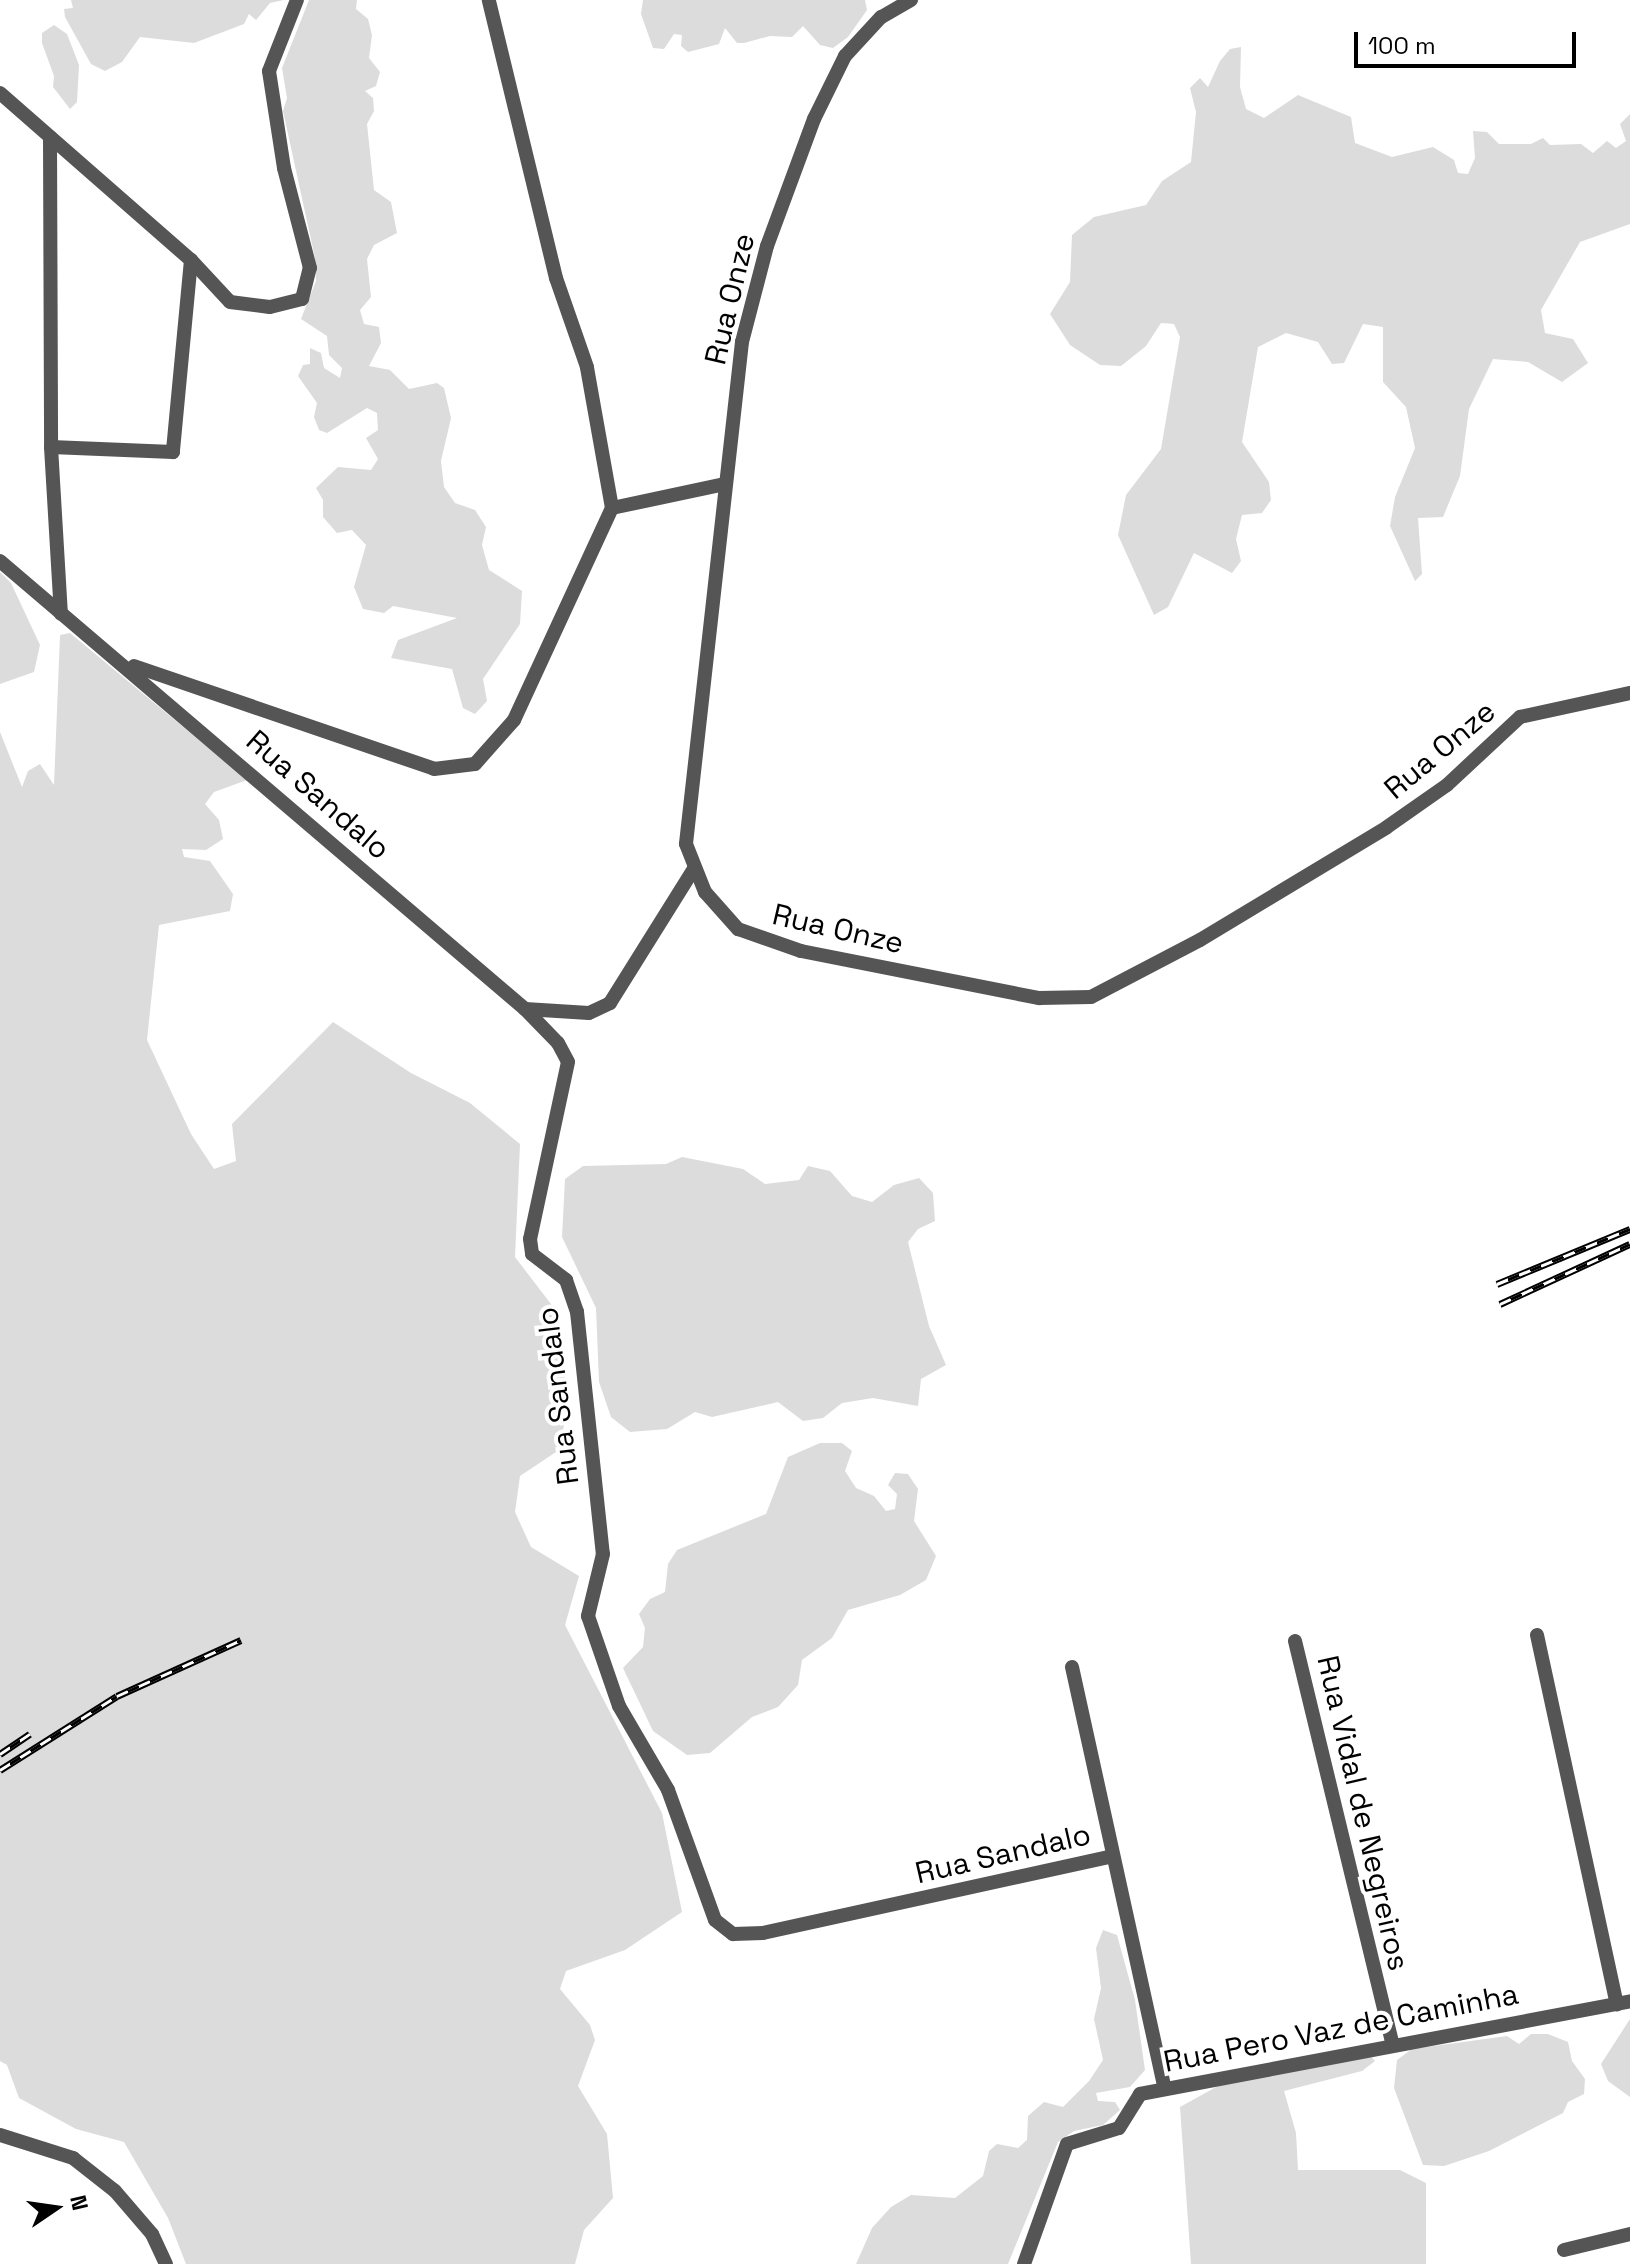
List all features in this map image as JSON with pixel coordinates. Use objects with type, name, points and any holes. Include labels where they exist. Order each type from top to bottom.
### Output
[{"type":"street","points":[[0,93],[191,260],[230,302],[270,307],[302,299],[310,268],[284,168],[269,71],[297,0]]},
{"type":"street","points":[[122,662],[394,758],[434,769],[475,764],[514,720],[612,508],[587,367],[556,278],[489,0]]},
{"type":"street","name":"Rua Onze","points":[[911,0],[881,17],[845,56],[814,119],[767,246],[742,342],[687,819],[693,870],[738,929],[764,941],[1039,998],[1091,997],[1200,940],[1387,827],[1447,785],[1520,717],[1630,693]]},
{"type":"street","points":[[50,137],[51,447],[61,614]]},
{"type":"street","points":[[51,447],[173,452],[191,260]]},
{"type":"street","points":[[612,508],[725,484]]},
{"type":"street","name":"Rua Sandalo","points":[[0,561],[525,1009],[558,1043],[568,1062],[530,1239],[532,1254],[566,1280],[577,1312],[603,1554],[588,1616],[619,1706],[668,1790],[715,1920],[733,1934],[763,1933],[1112,1856]]},
{"type":"street","points":[[525,1009],[589,1013],[610,1003],[693,870]]},
{"type":"street","points":[[1537,1635],[1624,2003]]},
{"type":"street","name":"Rua Vidal de Negreiros","points":[[1295,1641],[1392,2043]]},
{"type":"street","points":[[1072,1667],[1164,2086]]},
{"type":"street","name":"Rua Pero Vaz de Caminha","points":[[1024,2264],[1067,2144],[1119,2128],[1133,2099],[1164,2086],[1624,2003]]},
{"type":"street","points":[[0,2135],[73,2158],[84,2166],[115,2191],[152,2234],[166,2264]]},
{"type":"street","points":[[1564,2250],[1630,2234]]},
{"type":"shaded area","points":[[71,0],[284,0],[270,3],[256,20],[249,14],[244,24],[194,43],[140,37],[122,62],[105,71],[91,64],[65,17],[64,9],[73,8]]},
{"type":"shaded area","points":[[309,0],[357,0],[356,9],[368,19],[372,35],[369,58],[380,72],[376,86],[365,91],[373,98],[374,111],[367,124],[374,190],[391,202],[397,233],[374,245],[367,259],[371,297],[360,310],[364,324],[379,327],[381,343],[369,366],[390,370],[409,389],[437,383],[444,388],[451,418],[441,461],[444,487],[455,503],[475,510],[486,527],[482,545],[489,570],[522,591],[520,624],[483,679],[487,701],[475,714],[463,708],[452,669],[391,658],[398,640],[457,618],[393,606],[384,613],[363,609],[354,587],[366,545],[352,530],[337,533],[323,517],[323,500],[316,488],[338,467],[371,470],[378,459],[366,438],[378,430],[377,413],[367,408],[327,433],[319,430],[314,417],[317,403],[298,376],[303,365],[310,364],[310,348],[321,353],[324,368],[340,378],[342,368],[329,355],[327,336],[301,319],[316,281],[315,258],[283,111],[287,98],[282,68]]},
{"type":"shaded area","points":[[643,0],[865,0],[867,10],[848,37],[833,48],[820,45],[803,26],[792,37],[770,36],[744,43],[737,43],[725,28],[719,44],[688,52],[681,46],[682,35],[674,34],[664,49],[653,48],[641,14]]},
{"type":"shaded area","points":[[54,25],[67,34],[79,65],[77,102],[70,109],[53,87],[54,76],[42,43],[42,33]]},
{"type":"shaded area","points":[[1241,47],[1240,87],[1246,109],[1264,118],[1298,95],[1351,117],[1355,143],[1392,157],[1433,147],[1454,160],[1458,173],[1468,174],[1475,158],[1473,131],[1487,132],[1499,144],[1531,144],[1543,138],[1550,145],[1581,144],[1593,153],[1607,141],[1616,148],[1626,141],[1620,124],[1630,114],[1630,224],[1580,242],[1541,310],[1545,333],[1573,339],[1588,363],[1562,382],[1528,362],[1493,359],[1469,409],[1460,476],[1443,517],[1418,518],[1422,574],[1415,581],[1390,526],[1395,497],[1415,448],[1406,407],[1383,382],[1383,327],[1363,324],[1344,363],[1332,364],[1318,342],[1286,333],[1258,347],[1242,442],[1269,482],[1271,500],[1262,513],[1242,515],[1236,539],[1241,561],[1232,573],[1194,553],[1168,607],[1154,615],[1118,535],[1126,495],[1161,449],[1180,337],[1174,324],[1161,323],[1146,346],[1121,366],[1100,365],[1070,345],[1050,314],[1070,282],[1072,235],[1094,217],[1146,205],[1162,181],[1191,162],[1196,112],[1190,88],[1200,78],[1208,87],[1220,61],[1230,49]]},
{"type":"shaded area","points":[[0,572],[11,583],[40,645],[34,672],[0,684]]},
{"type":"shaded area","points":[[70,633],[247,780],[214,792],[205,804],[219,820],[223,839],[206,850],[182,849],[184,857],[210,861],[233,894],[230,911],[159,925],[147,1040],[191,1134],[214,1169],[236,1161],[232,1124],[333,1022],[411,1073],[470,1103],[520,1144],[515,1257],[554,1308],[569,1401],[559,1450],[520,1476],[515,1512],[531,1547],[579,1576],[565,1625],[662,1813],[682,1912],[625,1950],[566,1971],[560,1989],[590,2025],[595,2040],[578,2086],[607,2134],[613,2198],[584,2230],[575,2264],[186,2264],[168,2218],[124,2142],[76,2129],[19,2098],[7,2065],[0,2061],[0,732],[22,787],[28,771],[40,764],[54,785],[60,635]]},
{"type":"shaded area","points":[[682,1157],[743,1169],[765,1184],[799,1180],[808,1166],[830,1171],[852,1196],[872,1202],[894,1185],[919,1178],[933,1193],[935,1221],[918,1229],[908,1242],[929,1326],[946,1365],[921,1379],[918,1406],[873,1398],[842,1403],[823,1418],[803,1421],[778,1402],[712,1417],[695,1412],[667,1429],[630,1432],[611,1417],[599,1382],[596,1308],[562,1237],[565,1179],[583,1166],[666,1164]]},
{"type":"shaded area","points":[[820,1443],[842,1443],[852,1451],[845,1471],[856,1488],[874,1496],[886,1511],[895,1509],[897,1494],[888,1485],[895,1473],[908,1474],[918,1489],[914,1521],[936,1556],[926,1580],[900,1595],[848,1610],[832,1638],[802,1660],[798,1685],[778,1707],[752,1717],[710,1753],[687,1755],[653,1731],[623,1668],[643,1647],[645,1628],[639,1614],[650,1599],[665,1592],[668,1564],[677,1550],[766,1514],[788,1457]]},
{"type":"shaded area","points":[[1103,1930],[1117,1935],[1135,2000],[1145,2070],[1130,2087],[1096,2093],[1098,2101],[1115,2102],[1120,2110],[1103,2125],[1074,2131],[1058,2142],[1008,2264],[856,2264],[872,2228],[891,2207],[911,2195],[955,2198],[983,2176],[989,2151],[997,2144],[1018,2148],[1027,2140],[1028,2116],[1044,2102],[1063,2107],[1089,2081],[1103,2060],[1094,2019],[1101,1988],[1096,1948]]},
{"type":"shaded area","points":[[1630,2019],[1630,2097],[1608,2081],[1601,2064]]},
{"type":"shaded area","points":[[1531,2034],[1548,2034],[1568,2042],[1572,2061],[1585,2079],[1584,2094],[1568,2102],[1563,2113],[1489,2151],[1444,2166],[1423,2165],[1394,2088],[1397,2060],[1412,2049],[1507,2036],[1519,2044]]},
{"type":"shaded area","points":[[1370,2055],[1375,2061],[1362,2071],[1284,2091],[1296,2133],[1298,2170],[1400,2170],[1426,2183],[1426,2264],[1191,2264],[1180,2107],[1218,2086]]},
{"type":"railway","points":[[1497,1284],[1630,1229]]},
{"type":"railway","points":[[1500,1304],[1630,1244]]},
{"type":"railway","points":[[0,1770],[117,1696],[241,1640]]},
{"type":"railway","points":[[0,1754],[30,1734]]}]
